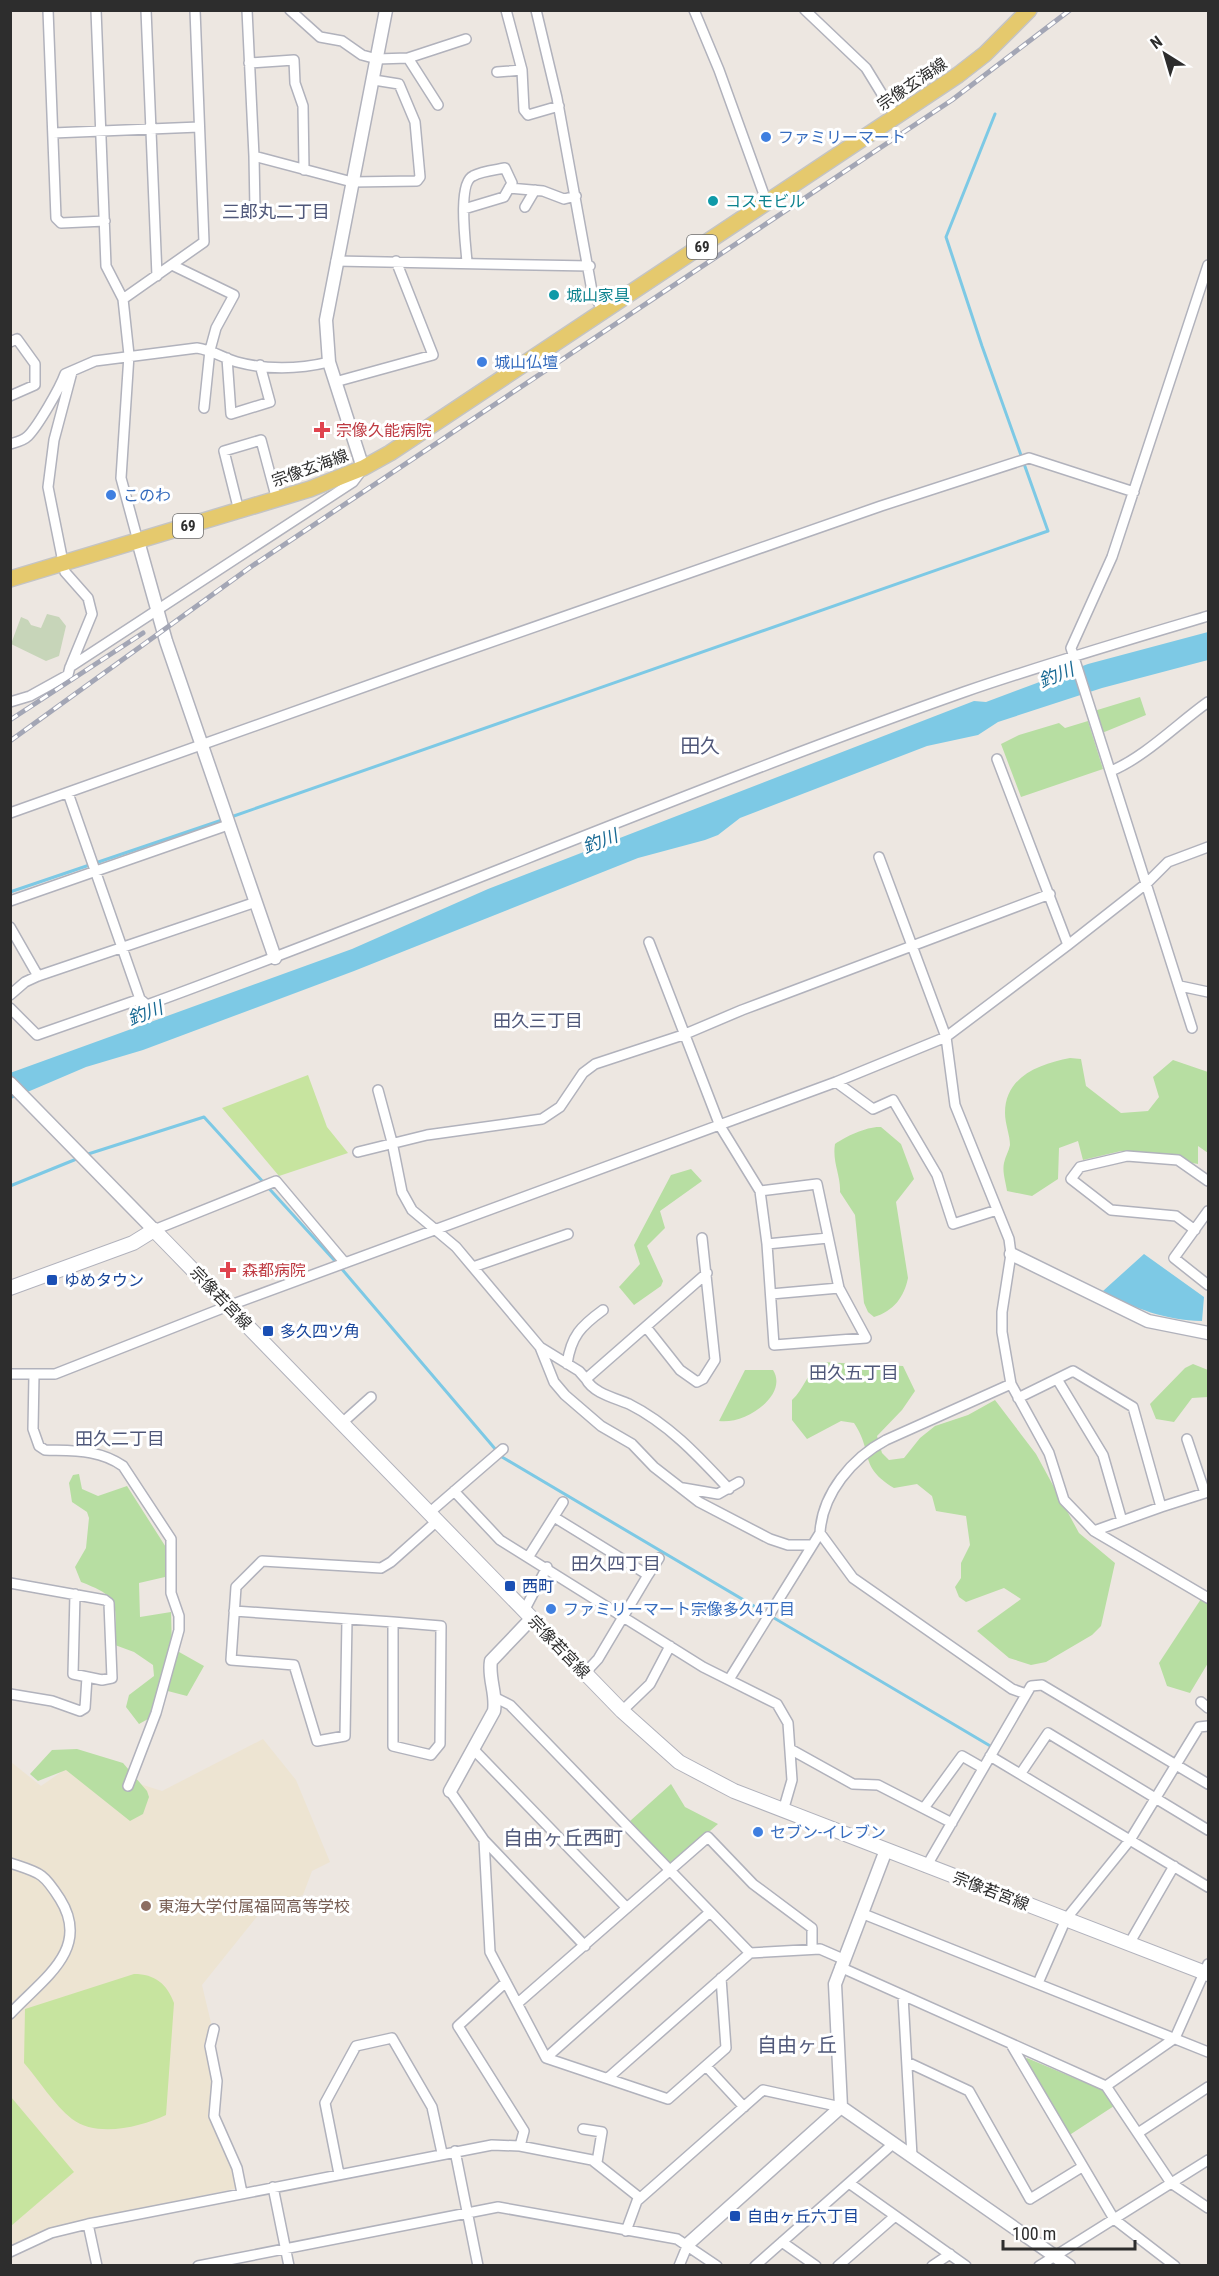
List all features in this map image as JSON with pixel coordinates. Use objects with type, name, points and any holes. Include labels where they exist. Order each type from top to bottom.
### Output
[{"type":"main road","name":"宗像玄海線","points":[[10,579],[277,500],[363,468],[390,453],[604,313],[958,75],[1029,10]]},
{"type":"main road","points":[[10,1288],[133,1243],[154,1230]]},
{"type":"main road","name":"宗像若宮線","points":[[154,1230],[622,1711],[656,1744],[694,1772],[783,1811],[926,1867],[1129,1944],[1207,1970]]},
{"type":"street","points":[[48,10],[56,218],[61,223],[105,221]]},
{"type":"street","points":[[96,10],[106,266],[123,300],[129,355],[121,478],[157,610],[228,825],[275,958]]},
{"type":"street","points":[[146,10],[157,276]]},
{"type":"street","points":[[123,300],[204,242],[195,10]]},
{"type":"street","points":[[248,10],[255,210]]},
{"type":"street","points":[[290,10],[320,37],[334,38],[362,55],[377,58],[408,58],[466,39]]},
{"type":"street","points":[[70,667],[353,482],[363,468],[329,362],[326,320],[386,10]]},
{"type":"street","points":[[506,10],[522,70],[524,111],[528,115],[559,106]]},
{"type":"street","points":[[536,10],[559,106],[590,266],[592,291],[604,313]]},
{"type":"street","points":[[694,10],[719,70],[767,203]]},
{"type":"street","points":[[805,10],[866,68],[896,117]]},
{"type":"street","points":[[408,58],[438,105]]},
{"type":"street","points":[[249,63],[294,60],[295,83],[303,106],[304,170]]},
{"type":"street","points":[[497,72],[522,70]]},
{"type":"street","points":[[254,156],[352,182],[417,181],[420,177],[415,122],[399,84],[374,80]]},
{"type":"street","points":[[54,133],[199,127]]},
{"type":"street","points":[[464,209],[504,196],[512,183],[505,168],[471,176],[467,181],[464,209],[467,262]]},
{"type":"street","points":[[509,188],[535,190],[564,199],[576,196]]},
{"type":"street","points":[[525,207],[535,190]]},
{"type":"street","points":[[336,261],[590,266]]},
{"type":"street","points":[[335,382],[433,355],[396,261]]},
{"type":"street","points":[[172,265],[234,295],[216,328],[210,350],[204,408]]},
{"type":"street","points":[[1192,1028],[1111,771],[1072,659],[1071,648],[1112,557],[1209,265]]},
{"type":"street","points":[[10,342],[17,339],[35,364],[35,385],[10,396]]},
{"type":"street","points":[[10,444],[28,437],[58,391],[65,374],[95,361],[197,348],[210,350],[227,358],[260,365],[305,368],[329,362]]},
{"type":"street","points":[[227,358],[231,414],[270,402],[260,365]]},
{"type":"street","points":[[10,702],[45,689],[68,675],[92,614],[88,598],[65,572],[48,487],[54,440],[72,372]]},
{"type":"street","points":[[239,511],[224,451],[261,440],[277,500]]},
{"type":"street","points":[[10,813],[881,506],[1029,458],[1134,492]]},
{"type":"street","points":[[68,793],[140,999],[147,1005],[275,958],[794,755],[1072,659],[1209,616]]},
{"type":"street","points":[[1111,771],[1131,763],[1177,724],[1209,702]]},
{"type":"street","points":[[997,759],[1068,945]]},
{"type":"street","points":[[10,900],[228,825]]},
{"type":"street","points":[[10,1374],[55,1374],[228,1306],[720,1126],[946,1037],[1147,883],[1168,862],[1209,847]]},
{"type":"street","points":[[879,857],[946,1037],[955,1105],[1009,1239],[1011,1254],[1002,1312],[1002,1332],[1011,1384],[1049,1453],[1064,1500],[1094,1531],[1209,1598]]},
{"type":"street","points":[[358,1152],[392,1142],[469,1128],[542,1119],[560,1107],[583,1073],[595,1064],[683,1035],[742,1010],[1050,894]]},
{"type":"street","points":[[10,994],[38,976],[256,902]]},
{"type":"street","points":[[10,927],[38,976]]},
{"type":"street","points":[[649,942],[720,1126],[760,1191],[767,1244],[774,1345],[866,1338],[839,1288],[817,1184],[760,1191]]},
{"type":"street","points":[[1180,986],[1209,992]]},
{"type":"street","points":[[10,1008],[37,1035],[140,999]]},
{"type":"street","points":[[836,1082],[873,1110],[893,1100],[938,1175],[952,1224],[997,1210]]},
{"type":"street","points":[[10,1083],[154,1230],[276,1181],[345,1263]]},
{"type":"street","points":[[378,1090],[402,1192],[412,1210],[456,1247],[540,1347],[579,1371],[590,1386],[632,1406],[689,1445],[729,1489]]},
{"type":"street","points":[[1195,1230],[1176,1216],[1111,1210],[1071,1179],[1080,1167],[1127,1156],[1178,1160],[1209,1181]]},
{"type":"street","points":[[1209,1211],[1174,1258],[1209,1285]]},
{"type":"street","points":[[473,1267],[568,1234]]},
{"type":"street","points":[[646,1327],[680,1370],[697,1382],[703,1379],[715,1360],[702,1238]]},
{"type":"street","points":[[767,1244],[828,1238]]},
{"type":"street","points":[[1011,1254],[1148,1321],[1209,1333]]},
{"type":"street","points":[[586,1378],[707,1273]]},
{"type":"street","points":[[771,1294],[839,1288]]},
{"type":"street","points":[[567,1364],[570,1344],[585,1323],[603,1310]]},
{"type":"street","points":[[540,1347],[554,1382],[565,1395],[601,1426],[632,1444],[699,1502],[770,1539],[788,1545],[812,1545]]},
{"type":"street","points":[[1018,1398],[1073,1371],[1133,1407],[1161,1507]]},
{"type":"street","points":[[34,1375],[33,1429],[39,1446],[45,1450],[100,1453],[111,1457],[123,1466],[171,1539],[171,1593],[179,1616],[179,1630],[172,1663],[153,1722],[128,1786]]},
{"type":"street","points":[[1058,1379],[1103,1455],[1122,1521]]},
{"type":"street","points":[[730,1678],[820,1533],[821,1519],[832,1491],[870,1448],[1011,1384]]},
{"type":"street","points":[[342,1423],[371,1397]]},
{"type":"street","points":[[1094,1531],[1207,1493],[1187,1439]]},
{"type":"street","points":[[346,1619],[345,1736],[317,1741],[294,1665],[231,1660],[236,1587],[262,1562],[381,1568],[391,1562],[454,1491],[502,1449]]},
{"type":"street","points":[[681,1488],[718,1494],[739,1482]]},
{"type":"street","points":[[454,1491],[500,1540],[547,1567],[703,1667],[730,1678],[758,1696],[777,1704],[784,1712],[788,1723],[792,1780],[783,1811]]},
{"type":"street","points":[[529,1556],[563,1502]]},
{"type":"street","points":[[554,1517],[648,1575]]},
{"type":"street","points":[[820,1533],[853,1578],[1012,1689],[1026,1694]]},
{"type":"street","points":[[585,1673],[598,1659],[659,1558]]},
{"type":"street","points":[[547,1567],[528,1615],[491,1661],[491,1675],[496,1698],[494,1711],[475,1751],[450,1791],[484,1840],[585,1946]]},
{"type":"street","points":[[10,1583],[75,1594],[105,1600],[109,1603],[112,1678],[73,1674],[75,1594]]},
{"type":"street","points":[[234,1611],[393,1622],[441,1626],[440,1744],[431,1755],[393,1746],[393,1622]]},
{"type":"street","points":[[622,1711],[650,1684],[670,1646]]},
{"type":"street","points":[[10,1694],[52,1701],[80,1711],[85,1708],[87,1677]]},
{"type":"street","points":[[926,1867],[1031,1686],[1042,1684],[1209,1784]]},
{"type":"street","points":[[496,1698],[510,1705],[750,1953]]},
{"type":"street","points":[[1038,1983],[1066,1919],[1131,1840],[1199,1727],[1209,1726]]},
{"type":"street","points":[[1021,1773],[1048,1733],[1209,1830]]},
{"type":"street","points":[[790,1749],[853,1784],[878,1785],[952,1823]]},
{"type":"street","points":[[475,1751],[627,1908]]},
{"type":"street","points":[[924,1808],[962,1756],[983,1768]]},
{"type":"street","points":[[990,1756],[1209,1887]]},
{"type":"street","points":[[518,2003],[708,1838],[753,1884],[812,1928],[812,1948]]},
{"type":"street","points":[[484,1840],[490,1952],[546,2058],[668,2099],[726,2048],[721,1978]]},
{"type":"street","points":[[841,2107],[834,1994],[841,1963],[886,1850]]},
{"type":"street","points":[[10,1863],[42,1873],[65,1908],[71,1927],[69,1944],[58,1966],[10,2014]]},
{"type":"street","points":[[1129,1944],[1174,1866]]},
{"type":"street","points":[[546,2058],[710,1912]]},
{"type":"street","points":[[861,1913],[1209,2052]]},
{"type":"street","points":[[608,2078],[750,1953],[820,1949],[841,1963],[903,1996],[1106,2086],[1171,2183],[1209,2208]]},
{"type":"street","points":[[1106,2086],[1175,2038],[1207,1970]]},
{"type":"street","points":[[506,1982],[458,2026],[524,2131],[520,2146]]},
{"type":"street","points":[[903,1996],[912,2156]]},
{"type":"street","points":[[214,2029],[210,2046],[218,2081],[214,2116],[237,2168],[242,2193]]},
{"type":"street","points":[[339,2174],[325,2103],[327,2094],[356,2046],[392,2038],[432,2107],[442,2153]]},
{"type":"street","points":[[1012,2046],[1114,2219],[1175,2265]]},
{"type":"street","points":[[906,2062],[969,2091],[1030,2199],[1083,2167]]},
{"type":"street","points":[[706,2066],[744,2107]]},
{"type":"street","points":[[1138,2133],[1209,2087]]},
{"type":"street","points":[[626,2231],[640,2198],[763,2090],[841,2107],[1069,2265]]},
{"type":"street","points":[[679,2265],[688,2244],[841,2107]]},
{"type":"street","points":[[583,2129],[602,2132],[597,2162]]},
{"type":"street","points":[[755,2265],[894,2143]]},
{"type":"street","points":[[10,2252],[51,2233],[88,2224],[492,2145],[520,2146],[597,2162],[640,2198]]},
{"type":"street","points":[[455,2151],[469,2211],[478,2265]]},
{"type":"street","points":[[1039,2265],[1209,2160]]},
{"type":"street","points":[[849,2183],[894,2217],[966,2265]]},
{"type":"street","points":[[273,2187],[289,2265]]},
{"type":"street","points":[[198,2265],[498,2207],[515,2208],[677,2239],[688,2244],[717,2265]]},
{"type":"street","points":[[838,2265],[894,2217]]},
{"type":"street","points":[[88,2224],[97,2265]]},
{"type":"street","points":[[782,2242],[816,2265]]},
{"type":"street","points":[[932,2265],[950,2254]]},
{"type":"shaded area","points":[[263,1739],[296,1780],[330,1862],[312,1871],[303,1895],[259,1914],[202,1985],[212,2027],[215,2083],[211,2117],[234,2169],[238,2188],[51,2228],[11,2246],[11,1762],[41,1786],[74,1763],[162,1791]]},
{"type":"green space","points":[[47,614],[59,617],[66,626],[59,656],[46,661],[11,644],[21,617],[28,620],[31,625],[41,628]]},
{"type":"green space","points":[[1140,697],[1146,715],[1102,733],[1094,711]]},
{"type":"green space","points":[[1088,721],[1103,769],[1021,797],[1001,744],[1019,735],[1059,723],[1065,728]]},
{"type":"green space","points":[[1070,1058],[1081,1059],[1086,1086],[1121,1113],[1148,1111],[1159,1097],[1153,1077],[1173,1060],[1208,1072],[1208,1153],[1198,1146],[1198,1164],[1121,1151],[1083,1160],[1078,1141],[1059,1148],[1058,1179],[1032,1196],[1007,1191],[1004,1166],[1010,1145],[1005,1113],[1011,1090],[1018,1081],[1036,1068]]},
{"type":"green space","points":[[308,1075],[327,1127],[348,1153],[279,1176],[222,1108]]},
{"type":"green space","points":[[881,1127],[901,1144],[914,1179],[896,1202],[908,1278],[906,1285],[901,1297],[892,1307],[874,1317],[868,1312],[864,1303],[855,1215],[840,1192],[834,1151],[835,1144],[845,1138],[864,1130]]},
{"type":"green space","points":[[691,1169],[702,1181],[660,1211],[665,1228],[647,1246],[663,1281],[661,1286],[634,1305],[619,1287],[640,1264],[634,1245],[671,1175]]},
{"type":"green space","points":[[821,1362],[903,1366],[915,1391],[902,1410],[877,1436],[882,1453],[889,1460],[904,1458],[920,1438],[935,1426],[968,1415],[995,1400],[1036,1454],[1079,1533],[1115,1563],[1101,1626],[1092,1635],[1046,1662],[1031,1665],[1009,1658],[977,1631],[1021,1599],[1004,1588],[966,1602],[959,1597],[955,1587],[961,1578],[961,1563],[970,1545],[966,1516],[936,1511],[932,1496],[917,1484],[894,1488],[883,1480],[871,1466],[864,1443],[854,1423],[841,1421],[807,1439],[792,1420],[792,1400]]},
{"type":"green space","points":[[1193,1364],[1208,1370],[1208,1397],[1192,1398],[1174,1422],[1156,1419],[1150,1404],[1185,1368]]},
{"type":"green space","points":[[745,1370],[773,1370],[776,1380],[775,1389],[770,1398],[752,1413],[729,1421],[719,1421]]},
{"type":"green space","points":[[79,1474],[82,1489],[98,1496],[127,1486],[169,1552],[165,1577],[139,1583],[140,1617],[171,1612],[172,1648],[204,1666],[187,1696],[160,1689],[148,1719],[139,1724],[126,1707],[129,1695],[154,1676],[153,1665],[134,1652],[115,1645],[114,1604],[104,1593],[81,1582],[75,1567],[86,1548],[89,1518],[87,1512],[72,1502],[69,1483],[73,1475]]},
{"type":"green space","points":[[1201,1599],[1208,1603],[1208,1663],[1190,1693],[1167,1686],[1159,1663]]},
{"type":"green space","points":[[77,1749],[123,1763],[147,1791],[149,1797],[143,1814],[130,1821],[66,1770],[38,1781],[30,1774],[52,1750]]},
{"type":"green space","points":[[671,1784],[685,1807],[718,1824],[672,1864],[630,1821]]},
{"type":"green space","points":[[134,1974],[141,1974],[159,1981],[168,1990],[174,2003],[166,2115],[119,2129],[82,2125],[59,2107],[24,2063],[25,2009]]},
{"type":"green space","points":[[1027,2058],[1105,2091],[1114,2106],[1068,2136],[1024,2060]]},
{"type":"green space","points":[[11,2097],[74,2172],[10,2226]]},
{"type":"water","points":[[1208,632],[1208,660],[1102,688],[998,722],[978,735],[927,746],[740,818],[718,835],[638,858],[354,971],[143,1050],[86,1067],[11,1099],[10,1073],[352,949],[488,889],[974,701],[986,702],[1088,664]]},
{"type":"water","points":[[1144,1254],[1204,1297],[1202,1321],[1151,1312],[1103,1291]]},
{"type":"waterway","points":[[231,817],[1048,531],[946,237],[995,114]]},
{"type":"waterway","points":[[10,892],[225,819]]},
{"type":"waterway","points":[[85,1155],[204,1117],[335,1261],[502,1457],[992,1747]]},
{"type":"waterway","points":[[10,1186],[79,1158]]},
{"type":"railway","points":[[10,741],[252,566],[952,100],[1070,10]]},
{"type":"railway","points":[[10,720],[143,633]]},
{"type":"place","name":"ファミリーマート","points":[[766,137]]},
{"type":"place","name":"コスモビル","points":[[713,201]]},
{"type":"place","name":"城山家具","points":[[554,295]]},
{"type":"place","name":"城山仏壇","points":[[482,362]]},
{"type":"place","name":"宗像久能病院","points":[[322,430]]},
{"type":"place","name":"このわ","points":[[111,495]]},
{"type":"place","name":"森都病院","points":[[228,1270]]},
{"type":"place","name":"ゆめタウン","points":[[52,1280]]},
{"type":"place","name":"多久四ツ角","points":[[268,1331]]},
{"type":"place","name":"西町","points":[[510,1586]]},
{"type":"place","name":"ファミリーマート宗像多久4丁目","points":[[551,1609]]},
{"type":"place","name":"セブン-イレブン","points":[[758,1832]]},
{"type":"place","name":"東海大学付属福岡高等学校","points":[[146,1906]]},
{"type":"place","name":"自由ヶ丘六丁目","points":[[735,2216]]},
{"type":"district","name":"三郎丸二丁目","points":[[276,211]]},
{"type":"district","name":"田久","points":[[700,746]]},
{"type":"district","name":"田久三丁目","points":[[538,1020]]},
{"type":"district","name":"田久五丁目","points":[[854,1372]]},
{"type":"district","name":"田久二丁目","points":[[120,1438]]},
{"type":"district","name":"田久四丁目","points":[[616,1563]]},
{"type":"district","name":"自由ヶ丘西町","points":[[563,1838]]},
{"type":"district","name":"自由ヶ丘","points":[[797,2045]]},
{"type":"water label","name":"釣川","points":[[1056,675]]},
{"type":"water label","name":"釣川","points":[[600,841]]},
{"type":"water label","name":"釣川","points":[[145,1013]]}]
